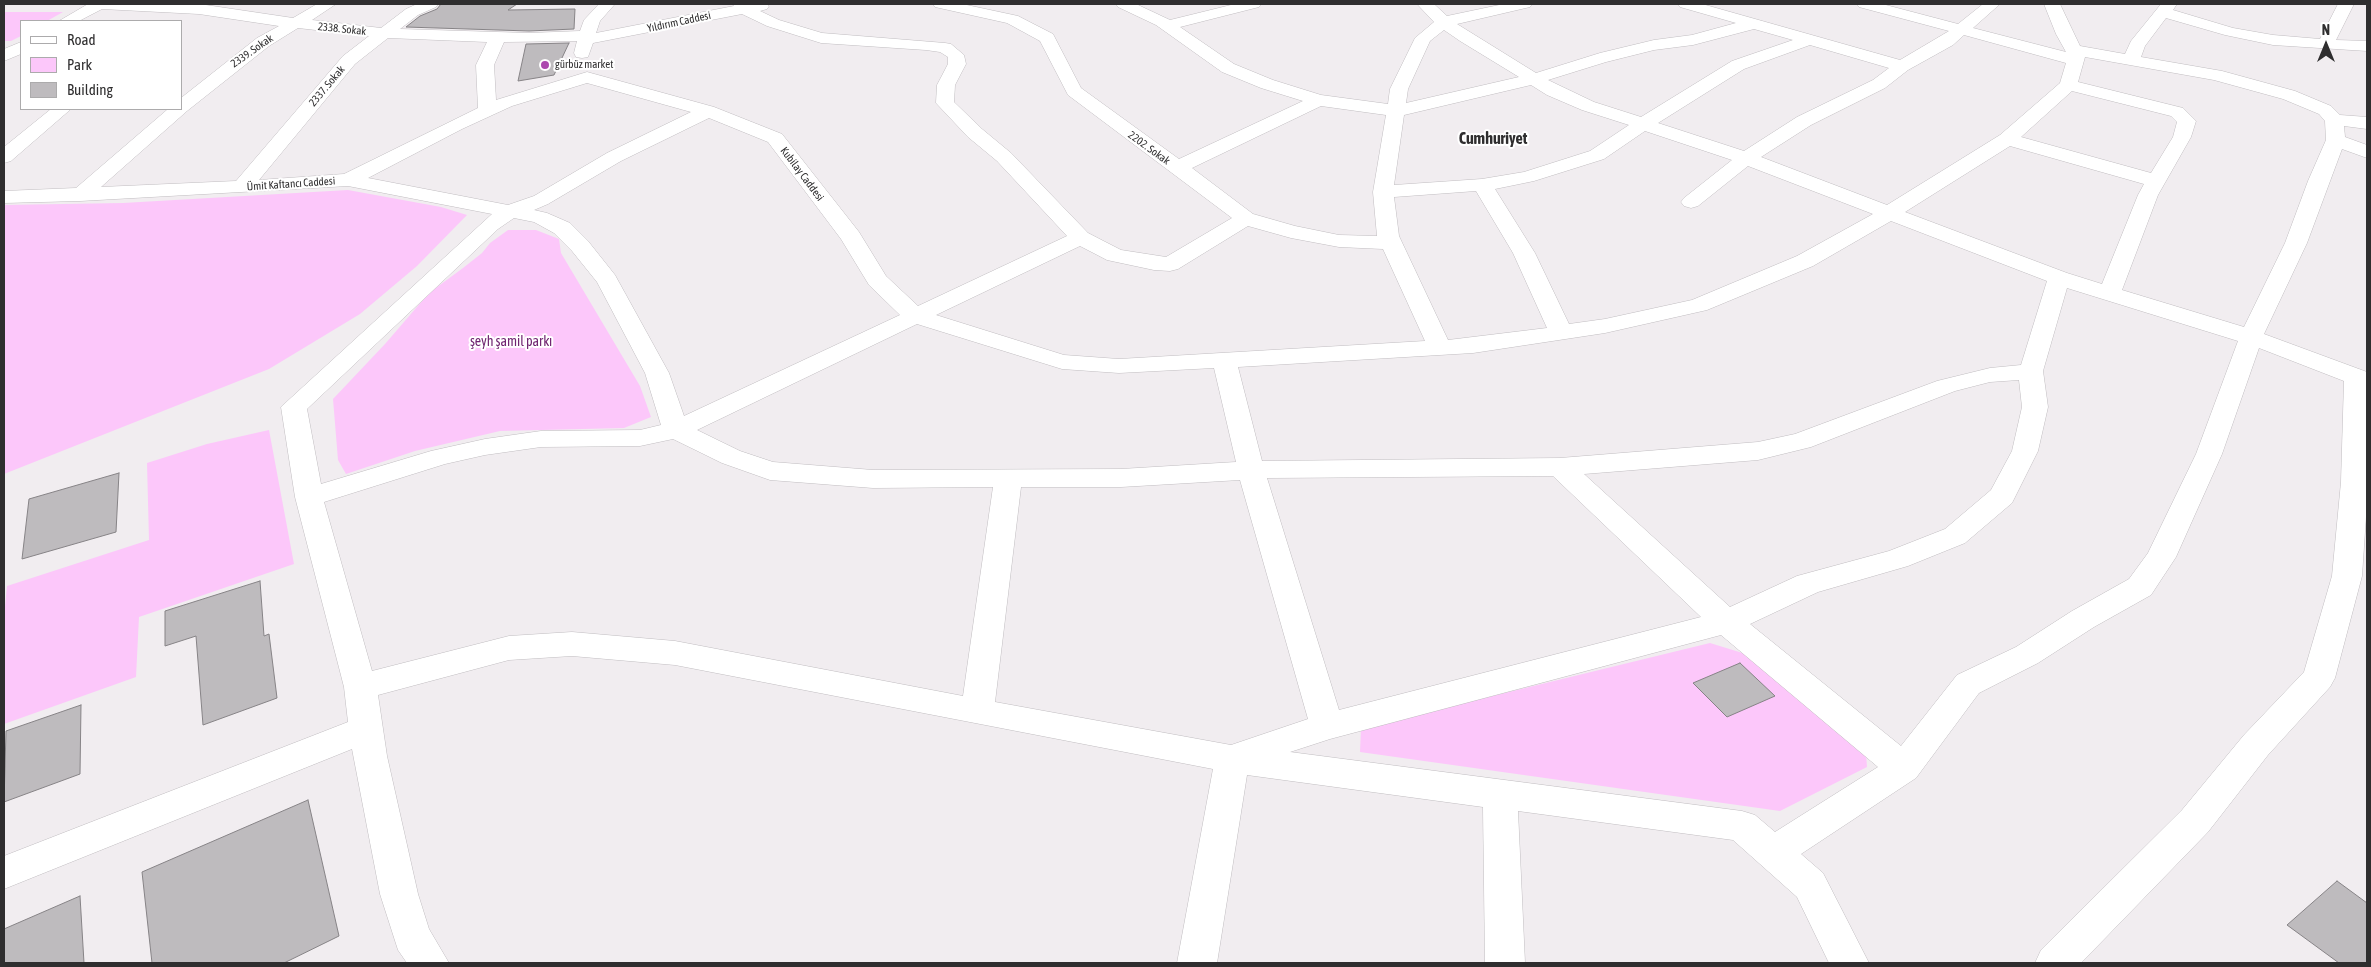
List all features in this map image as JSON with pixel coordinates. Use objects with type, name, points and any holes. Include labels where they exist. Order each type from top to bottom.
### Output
[{"type":"street","name":"2338. Sokak","points":[[99,4],[204,6],[294,23],[382,33],[497,38],[586,38]]},
{"type":"street","points":[[69,20],[99,4]]},
{"type":"street","name":"2339. Sokak","points":[[182,106],[263,42],[328,4]]},
{"type":"street","name":"2337. Sokak","points":[[242,187],[349,60],[412,12],[430,4]]},
{"type":"street","points":[[587,77],[581,69],[586,38],[595,14],[607,4]]},
{"type":"street","name":"Yıldırım Caddesi","points":[[586,38],[742,6],[773,4]]},
{"type":"street","name":"2202. Sokak","points":[[941,4],[1012,19],[1047,38],[1074,92],[1246,218],[1291,232],[1339,241],[1391,242]]},
{"type":"street","points":[[1124,4],[1166,26],[1228,68],[1267,84],[1319,100],[1397,111],[1535,79],[1600,58],[1654,45],[1693,40],[1756,23]]},
{"type":"street","points":[[1166,26],[1253,4]]},
{"type":"street","points":[[1425,4],[1444,22],[1535,79],[1553,90],[1588,106],[1746,158],[2059,278],[2251,337],[2362,379],[2347,576],[2319,678],[2256,746],[2194,821],[2055,963]]},
{"type":"street","points":[[1440,348],[1388,236],[1383,192],[1399,90],[1423,38],[1444,22],[1524,4]]},
{"type":"street","points":[[1686,4],[1902,66]]},
{"type":"street","points":[[1773,853],[1904,768],[1968,684],[2028,655],[2083,619],[2140,587],[2161,556],[2209,454],[2251,337],[2296,243],[2318,181],[2336,140],[2334,120],[2325,110],[2289,95],[2224,77],[2131,59],[2074,55],[1960,30],[1865,4]]},
{"type":"street","points":[[1691,202],[1746,158],[1804,121],[1879,84],[1902,66],[1947,41],[1991,4]]},
{"type":"street","points":[[915,316],[1062,362],[1119,366],[1473,346],[1605,326],[1699,305],[1804,261],[1889,213],[2007,139],[2068,85],[2074,55],[2052,4]]},
{"type":"street","points":[[2324,45],[2346,4]]},
{"type":"street","points":[[181,20],[204,6]]},
{"type":"street","points":[[742,6],[773,23],[821,38],[926,45],[945,48],[956,54],[957,64],[946,85],[945,103],[975,133],[1004,157],[1080,238],[1114,255],[1154,263],[1170,264],[1246,218]]},
{"type":"street","points":[[2131,59],[2137,44],[2166,8],[2231,32],[2324,45],[2367,46]]},
{"type":"street","points":[[487,110],[486,65],[497,38]]},
{"type":"street","points":[[1383,192],[1482,185],[1527,177],[1597,155],[1688,94],[1738,65],[1811,39]]},
{"type":"street","points":[[4,56],[20,48]]},
{"type":"street","name":"Ümit Kaftancı Caddesi","points":[[4,197],[242,187],[348,180],[487,110],[506,102],[587,77]]},
{"type":"street","name":"Kubilay Caddesi","points":[[587,77],[708,111],[775,138],[851,237],[877,280],[915,316]]},
{"type":"street","points":[[2068,85],[2177,112],[2187,121],[2182,137],[2148,195],[2110,293]]},
{"type":"street","points":[[1177,168],[1319,100]]},
{"type":"street","points":[[4,158],[61,110]]},
{"type":"street","name":"2339. Sokak","points":[[80,195],[178,110]]},
{"type":"street","points":[[429,963],[412,937],[399,894],[366,729],[360,687],[309,497],[294,406],[491,225],[510,211],[541,200],[614,157],[708,111]]},
{"type":"street","points":[[2334,120],[2367,123]]},
{"type":"street","points":[[2007,139],[2156,181]]},
{"type":"street","points":[[2336,140],[2367,152]]},
{"type":"street","points":[[348,180],[540,217],[562,228],[580,246],[607,280],[656,373],[676,430],[731,456],[770,471],[873,479],[1121,478],[1290,468],[1560,467],[1758,451],[1802,442],[1946,386],[1990,375],[2031,372]]},
{"type":"street","points":[[1482,185],[1507,222],[1524,253],[1561,333]]},
{"type":"street","points":[[309,497],[440,456],[485,447],[541,439],[640,438],[676,430],[1080,238]]},
{"type":"street","points":[[1232,759],[1327,726],[1726,622],[1808,584],[1898,559],[1955,536],[2002,496],[2025,451],[2035,407],[2031,372],[2059,278]]},
{"type":"street","points":[[1224,360],[1251,470],[1327,726]]},
{"type":"street","points":[[1560,467],[1726,622],[1904,768]]},
{"type":"street","points":[[976,711],[1008,478]]},
{"type":"street","points":[[360,687],[509,648],[572,644],[675,652],[1232,759],[1742,826],[1810,885],[1849,963]]},
{"type":"street","points":[[4,873],[366,729]]},
{"type":"street","points":[[1197,963],[1232,759]]},
{"type":"street","points":[[1500,795],[1505,963]]},
{"type":"green space","points":[[4,12],[63,12],[49,20],[20,20],[20,36],[11,41],[4,41]]},
{"type":"green space","points":[[348,190],[441,207],[467,215],[417,266],[360,314],[269,369],[4,474],[4,205],[123,203]]},
{"type":"green space","name":"şeyh şamil parkı","points":[[508,230],[536,230],[559,239],[561,253],[640,386],[651,417],[624,428],[500,431],[415,451],[346,474],[338,460],[333,399],[385,344],[429,293],[482,253],[490,243]]},
{"type":"green space","points":[[269,430],[294,564],[139,617],[136,677],[4,724],[4,617],[7,586],[149,540],[147,463],[207,444]]},
{"type":"green space","points":[[1710,643],[1749,655],[1866,753],[1867,767],[1780,811],[1360,752],[1361,728]]},
{"type":"building","points":[[441,4],[517,4],[508,10],[575,9],[574,29],[529,31],[406,27],[420,16],[437,9]]},
{"type":"building","name":"gürbüz market","points":[[569,43],[554,75],[518,81],[526,44]]},
{"type":"building","points":[[119,473],[116,532],[22,559],[29,499]]},
{"type":"building","points":[[260,581],[264,636],[269,634],[277,698],[203,725],[196,636],[165,646],[165,611]]},
{"type":"building","points":[[1740,663],[1775,696],[1727,717],[1693,683]]},
{"type":"building","points":[[81,705],[80,774],[4,802],[6,731]]},
{"type":"building","points":[[308,800],[339,936],[284,963],[152,963],[142,872]]},
{"type":"building","points":[[2337,881],[2367,903],[2367,963],[2339,963],[2287,925]]},
{"type":"building","points":[[80,896],[84,963],[4,963],[4,929]]},
{"type":"place","name":"gürbüz market","points":[[545,65]]},
{"type":"district","name":"Cumhuriyet","points":[[1493,139]]}]
